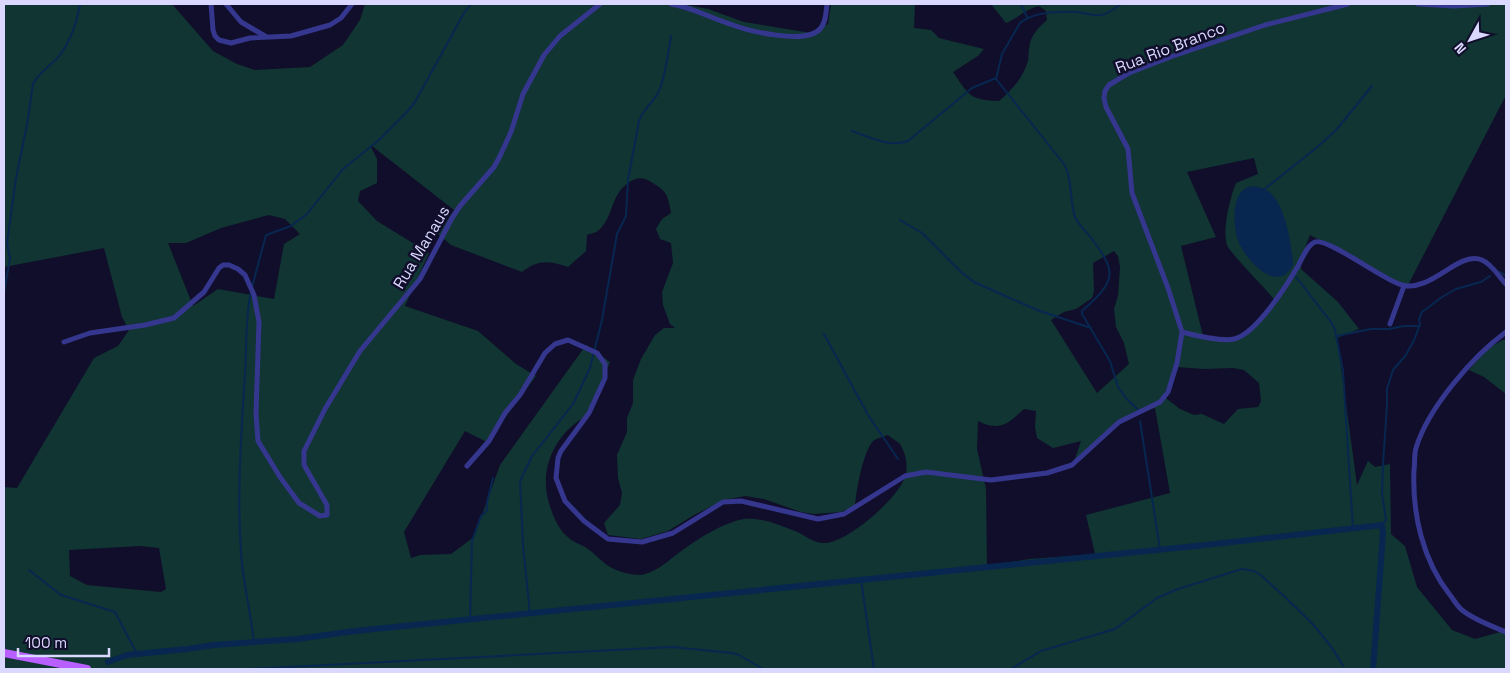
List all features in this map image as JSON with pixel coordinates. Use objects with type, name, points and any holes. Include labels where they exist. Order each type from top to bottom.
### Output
[{"type":"main road","points":[[4,654],[87,669]]},
{"type":"street","points":[[211,4],[213,30],[219,40],[231,43],[265,36],[291,36],[330,25],[341,18],[352,4]]},
{"type":"street","points":[[226,4],[241,22],[265,36]]},
{"type":"street","name":"Rua Manaus","points":[[64,342],[90,333],[145,325],[174,318],[204,292],[219,268],[223,265],[230,265],[238,268],[245,275],[254,295],[259,322],[256,414],[258,441],[280,477],[299,503],[320,516],[327,515],[327,505],[304,465],[304,451],[325,409],[360,351],[420,279],[460,206],[490,172],[499,158],[511,132],[524,94],[544,55],[560,36],[600,4]]},
{"type":"street","points":[[671,4],[690,8],[730,25],[772,34],[795,36],[812,35],[822,28],[825,22],[827,4]]},
{"type":"street","name":"Rua Rio Branco","points":[[1182,332],[1168,288],[1132,193],[1128,149],[1106,107],[1105,91],[1109,85],[1129,73],[1173,56],[1265,25],[1348,4]]},
{"type":"street","points":[[1418,4],[1454,6],[1488,4]]},
{"type":"street","points":[[467,466],[488,441],[505,413],[520,395],[545,353],[554,344],[568,340],[597,353],[604,364],[604,378],[589,413],[561,451],[556,478],[565,501],[584,521],[608,539],[642,542],[673,533],[723,502],[740,500],[818,519],[844,514],[905,476],[926,472],[991,480],[1047,473],[1072,466],[1119,422],[1160,402],[1168,392],[1175,370],[1182,332],[1207,337],[1234,339],[1238,337],[1255,325],[1282,294],[1307,250],[1314,242],[1318,241],[1334,247],[1392,282],[1404,286],[1424,283],[1471,259],[1482,260],[1506,284]]},
{"type":"street","points":[[1390,324],[1404,286]]},
{"type":"street","points":[[1506,332],[1492,342],[1470,366],[1440,402],[1424,427],[1415,450],[1414,481],[1417,518],[1427,558],[1440,583],[1462,610],[1506,632]]},
{"type":"green space","points":[[4,4],[172,4],[213,51],[237,64],[255,70],[310,67],[343,45],[360,20],[365,4],[682,4],[708,9],[744,22],[811,33],[828,24],[831,4],[915,4],[914,28],[931,30],[939,38],[984,49],[978,56],[953,72],[971,95],[981,99],[999,101],[1013,88],[1020,78],[1028,61],[1033,36],[1047,20],[1046,11],[1039,6],[1006,23],[991,4],[1506,4],[1506,95],[1407,287],[1310,235],[1302,256],[1301,269],[1338,302],[1359,329],[1337,338],[1357,485],[1368,461],[1375,467],[1390,464],[1391,534],[1405,546],[1417,587],[1452,630],[1475,639],[1500,632],[1506,634],[1506,669],[4,669],[4,487],[17,488],[94,358],[118,346],[129,330],[122,317],[104,248],[4,267]],"holes":[[[372,146],[454,210],[438,234],[451,245],[522,272],[544,262],[568,267],[586,251],[587,235],[601,228],[609,216],[620,190],[633,180],[640,178],[647,180],[666,194],[671,213],[662,219],[656,229],[660,239],[671,243],[673,263],[662,292],[663,305],[670,324],[675,328],[664,328],[655,335],[641,359],[633,380],[633,403],[627,418],[627,432],[617,455],[618,478],[622,493],[620,505],[604,523],[608,535],[641,539],[668,531],[724,500],[745,496],[764,499],[801,512],[814,514],[841,512],[855,506],[861,472],[869,446],[873,441],[888,435],[900,444],[905,454],[907,469],[903,482],[885,505],[873,516],[836,541],[822,543],[777,524],[764,520],[744,519],[710,532],[650,572],[638,575],[615,570],[589,549],[572,541],[564,534],[553,515],[546,487],[548,464],[557,444],[571,427],[590,414],[610,362],[586,345],[500,465],[474,537],[451,554],[420,555],[411,558],[404,532],[465,431],[487,442],[536,376],[516,364],[478,331],[405,306],[429,253],[377,221],[358,201],[360,191],[377,183],[377,159]],[[1254,158],[1258,174],[1236,183],[1231,197],[1225,231],[1227,245],[1273,298],[1276,304],[1254,326],[1236,339],[1203,336],[1181,246],[1216,237],[1187,172]],[[269,215],[285,219],[300,234],[284,244],[274,299],[218,289],[193,306],[168,243],[186,243],[221,228]],[[1114,251],[1118,256],[1120,267],[1118,296],[1114,309],[1116,327],[1124,343],[1129,364],[1097,393],[1051,320],[1064,312],[1076,309],[1092,298],[1094,291],[1093,263]],[[1177,367],[1204,369],[1233,368],[1244,370],[1259,383],[1261,401],[1258,407],[1238,409],[1224,424],[1202,414],[1194,415],[1180,409],[1163,396]],[[1155,408],[1170,493],[1086,515],[1095,554],[1029,559],[987,566],[986,489],[977,449],[978,421],[998,426],[1013,419],[1024,409],[1036,411],[1035,427],[1037,438],[1053,448],[1081,441],[1074,462],[1118,420]],[[140,546],[159,548],[166,589],[161,592],[87,585],[70,576],[69,550]]]},
{"type":"green space","points":[[1506,340],[1506,394],[1484,377],[1469,370],[1488,348]]},
{"type":"water","points":[[1253,186],[1268,191],[1274,197],[1283,214],[1291,247],[1293,265],[1287,273],[1280,277],[1264,273],[1257,267],[1244,252],[1238,239],[1234,216],[1236,201],[1243,190]]},
{"type":"waterway","points":[[4,293],[10,258],[7,243],[16,178],[33,84],[64,49],[73,30],[80,4]]},
{"type":"waterway","points":[[252,287],[266,235],[291,226],[307,214],[343,169],[379,140],[406,113],[415,102],[464,13],[471,4]]},
{"type":"waterway","points":[[1021,4],[1027,17]]},
{"type":"waterway","points":[[1121,4],[1103,15],[1055,12],[1039,14],[1026,19],[1020,23],[1002,54],[996,79],[1064,164],[1069,176],[1075,217],[1105,258],[1109,267],[1110,275],[1107,283],[1094,300],[1082,311],[1082,314],[1110,361],[1118,387],[1138,410]]},
{"type":"waterway","points":[[530,614],[523,545],[520,481],[532,456],[573,404],[590,368],[602,320],[617,234],[626,216],[628,180],[639,121],[659,91],[665,71],[671,36]]},
{"type":"waterway","points":[[852,131],[887,142],[901,143],[908,141],[972,88],[996,78]]},
{"type":"waterway","points":[[1262,191],[1336,130],[1372,86]]},
{"type":"waterway","points":[[900,220],[922,233],[960,271],[974,282],[1037,310],[1091,328]]},
{"type":"waterway","points":[[1499,272],[1506,276]]},
{"type":"waterway","points":[[1382,525],[1386,520],[1382,494],[1387,389],[1393,370],[1406,355],[1415,338],[1422,312],[1456,289],[1481,282],[1490,276]]},
{"type":"waterway","points":[[1296,277],[1331,322],[1335,330],[1343,371],[1353,529]]},
{"type":"waterway","points":[[251,291],[247,322],[239,508],[242,564],[254,643]]},
{"type":"waterway","points":[[1336,336],[1371,329],[1420,326]]},
{"type":"waterway","points":[[824,334],[868,415],[898,459]]},
{"type":"waterway","points":[[1140,421],[1160,549]]},
{"type":"waterway","points":[[470,620],[472,541],[481,516],[487,510],[493,478]]},
{"type":"waterway","points":[[108,662],[127,655],[214,645],[297,639],[355,631],[1196,546],[1382,525],[1383,534],[1373,669]]},
{"type":"waterway","points":[[1011,669],[1041,651],[1115,629],[1157,598],[1178,589],[1242,569],[1254,571],[1262,576],[1296,607],[1326,640],[1343,666]]},
{"type":"waterway","points":[[29,570],[61,595],[115,612],[137,654]]},
{"type":"waterway","points":[[861,580],[874,669]]},
{"type":"waterway","points":[[248,669],[672,647],[732,653],[763,669]]}]
